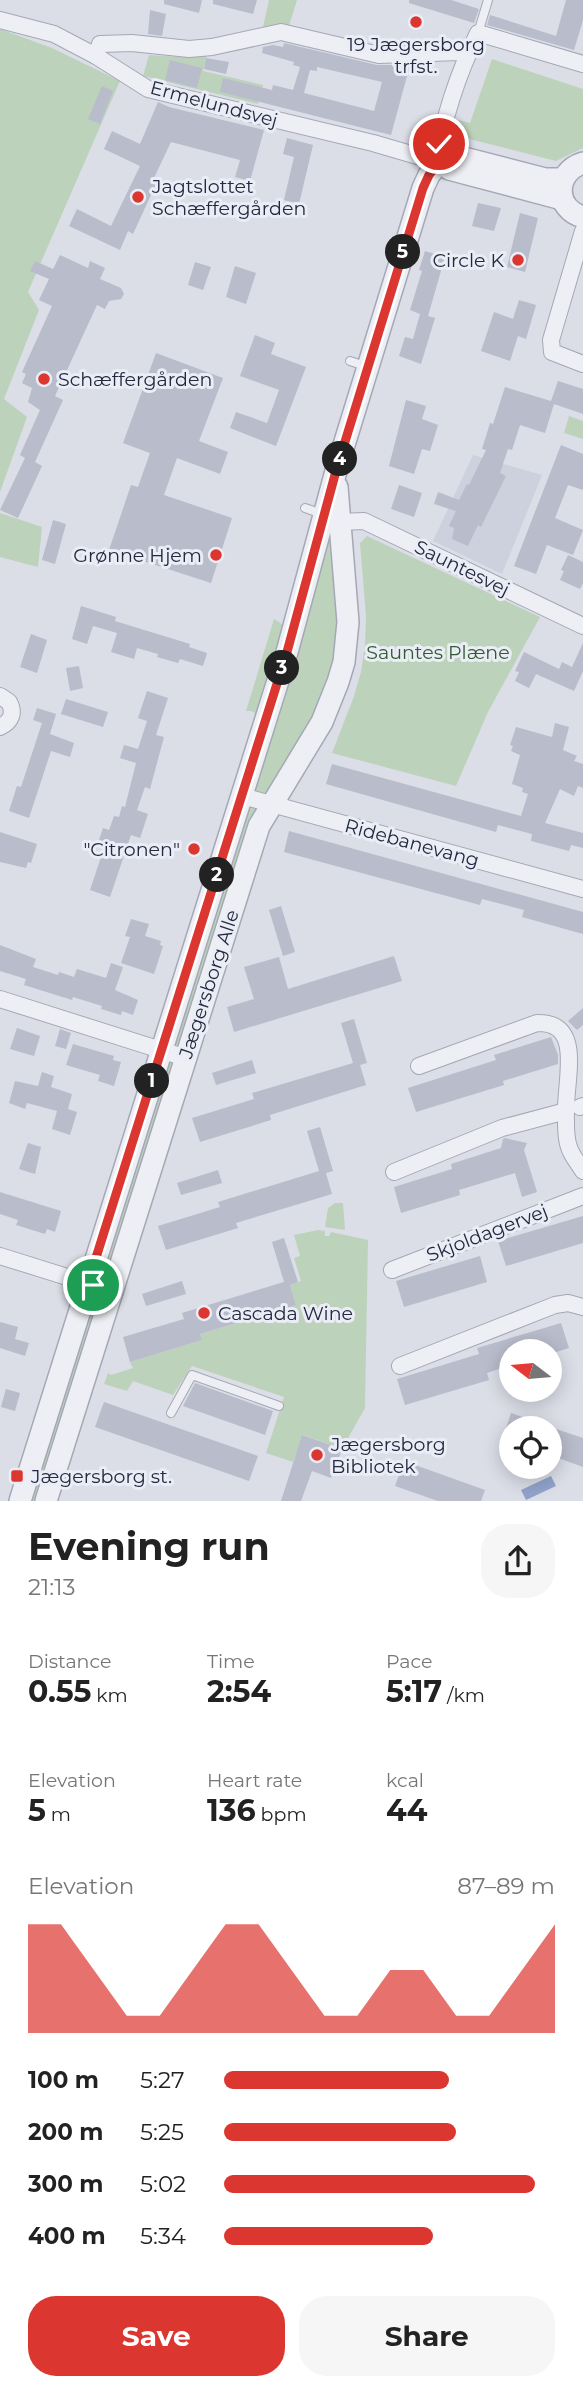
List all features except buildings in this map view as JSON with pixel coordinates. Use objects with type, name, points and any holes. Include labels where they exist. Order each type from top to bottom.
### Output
[{"type":"street","name":"Ermelundsvej","points":[[0,20],[54,34],[96,56],[148,89],[373,143],[421,157],[437,165],[562,189]]},
{"type":"street","points":[[96,56],[100,44],[132,43],[189,49],[212,47],[281,32],[379,55],[458,52],[467,55]]},
{"type":"street","name":"Jægersborg Alle","points":[[20,1501],[287,652],[336,471],[359,364],[423,188],[437,165],[439,144],[467,55],[478,33]]},
{"type":"street","points":[[478,33],[583,64]]},
{"type":"street","points":[[583,163],[570,169],[562,189],[570,211],[583,217]]},
{"type":"street","points":[[583,231],[551,340],[552,352],[583,365]]},
{"type":"street","name":"Jægersborg Alle","points":[[46,1501],[258,826],[322,722],[344,662],[347,606],[323,515]]},
{"type":"street","name":"Sauntesvej","points":[[323,515],[364,522],[583,626]]},
{"type":"street","points":[[0,696],[9,702],[12,713],[9,721],[0,727]]},
{"type":"street","name":"Ridebanevang","points":[[242,796],[583,889]]},
{"type":"street","points":[[0,999],[186,1058]]},
{"type":"street","points":[[419,1066],[537,1023],[551,1023],[563,1027],[576,1045],[577,1056],[567,1095],[576,1108],[569,1148],[583,1171]]},
{"type":"street","points":[[394,1172],[502,1128],[576,1108]]},
{"type":"street","name":"Skjoldagervej","points":[[392,1270],[583,1196]]},
{"type":"street","points":[[0,1256],[112,1291]]},
{"type":"street","points":[[400,1366],[555,1305],[568,1303],[583,1307]]},
{"type":"lane","points":[[478,33],[488,0]]},
{"type":"lane","points":[[171,1413],[192,1375],[279,1406]]},
{"type":"shaded area","points":[[473,455],[542,475],[502,574],[433,541]]},
{"type":"green space","points":[[269,0],[297,0],[289,26],[277,24],[263,27]]},
{"type":"green space","points":[[0,29],[52,48],[120,81],[28,292],[39,310],[4,399],[27,417],[0,492]]},
{"type":"green space","points":[[207,54],[203,71],[263,85],[258,104],[143,76],[149,55],[181,57]]},
{"type":"green space","points":[[492,59],[583,89],[583,148],[556,161],[465,138],[458,126],[459,120],[470,123]]},
{"type":"green space","points":[[569,416],[583,421],[583,439],[564,433]]},
{"type":"green space","points":[[0,513],[42,527],[38,567],[0,557]]},
{"type":"green space","points":[[329,533],[342,603],[334,681],[273,790],[257,792],[251,790]]},
{"type":"green space","name":"Sauntes Plæne","points":[[367,536],[540,617],[488,712],[456,786],[332,753],[361,672],[366,616],[360,543]]},
{"type":"green space","points":[[274,619],[282,624],[285,622],[257,714],[246,711]]},
{"type":"green space","points":[[250,806],[257,811],[183,1045],[174,1045]]},
{"type":"green space","points":[[168,1061],[175,1064],[106,1280],[100,1278]]},
{"type":"green space","points":[[335,1203],[343,1203],[345,1230],[325,1227],[328,1208]]},
{"type":"green space","points":[[325,1231],[325,1236],[329,1236],[331,1232],[368,1240],[365,1408],[342,1449],[303,1435],[293,1462],[266,1453],[284,1397],[192,1366],[173,1395],[133,1381],[127,1391],[104,1384],[108,1373],[111,1375],[133,1368],[130,1362],[202,1340],[200,1334],[296,1305],[290,1285],[301,1281],[294,1258],[300,1256],[294,1235]]},
{"type":"green space","points":[[91,1296],[100,1297],[41,1501],[25,1501]]},
{"type":"water","points":[[545,1479],[552,1479],[556,1486],[526,1500],[521,1490]]},
{"type":"place","name":"19 Jægersborg trfst.","points":[[416,22]]},
{"type":"place","name":"Jagtslottet Schæffergården","points":[[138,197]]},
{"type":"place","name":"Circle K","points":[[518,260]]},
{"type":"place","name":"Schæffergården","points":[[44,379]]},
{"type":"place","name":"Grønne Hjem","points":[[216,555]]},
{"type":"place","name":"\"Citronen\"","points":[[194,849]]},
{"type":"place","name":"Cascada Wine","points":[[204,1313]]},
{"type":"place","name":"Jægersborg Bibliotek","points":[[317,1455]]},
{"type":"place","name":"Jægersborg st.","points":[[17,1476]]},
{"type":"route","points":[[93,1285],[88,1283],[287,652],[336,471],[423,188],[437,165],[439,144]]}]
